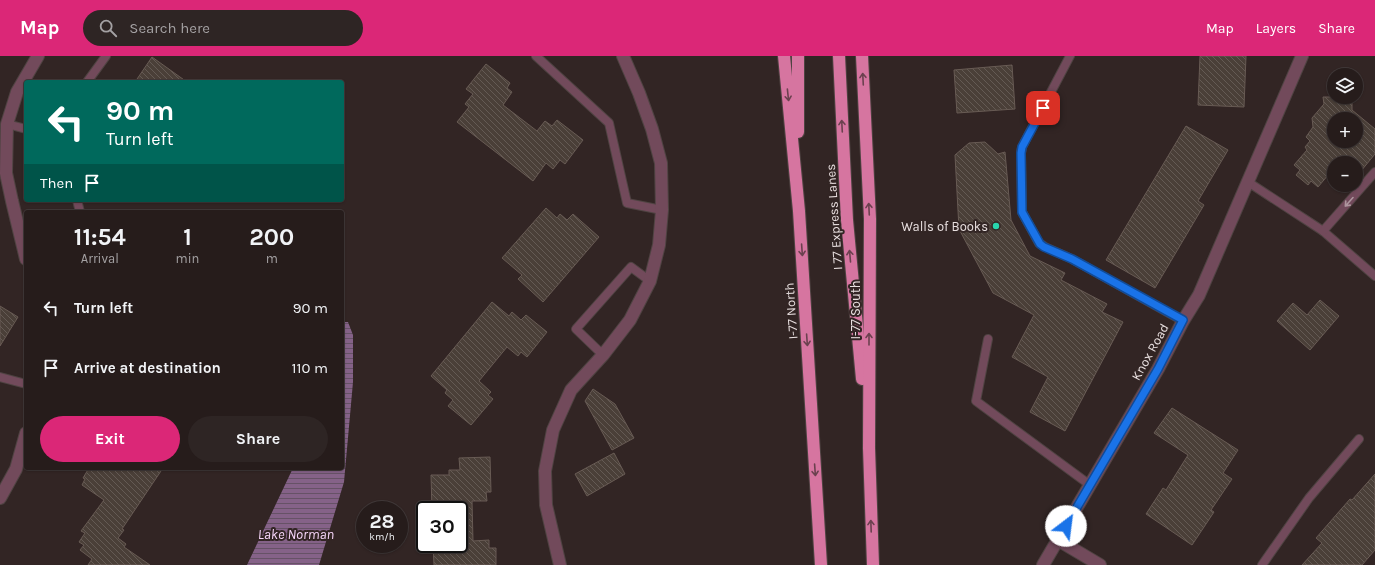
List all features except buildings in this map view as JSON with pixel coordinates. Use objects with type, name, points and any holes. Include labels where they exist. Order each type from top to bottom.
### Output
[{"type":"highway","name":"I-77 North","points":[[784,56],[799,212],[821,565]]},
{"type":"highway","points":[[798,56],[799,212]]},
{"type":"highway","name":"I 77 Express Lanes","points":[[839,56],[847,220],[868,448]]},
{"type":"highway","name":"I-77 South","points":[[862,56],[870,219],[868,448],[872,565]]},
{"type":"street","points":[[24,251],[6,173],[7,124],[17,92],[38,56]]},
{"type":"street","points":[[560,565],[546,505],[545,471],[553,430],[571,390],[604,355],[630,320],[650,281],[659,245],[662,210],[661,163],[652,129],[639,93],[623,56]]},
{"type":"street","name":"Knox Road","points":[[1043,565],[1158,369],[1183,320],[1199,295],[1302,56]]},
{"type":"street","points":[[0,498],[16,469],[24,440]]},
{"type":"street","points":[[1058,540],[1100,565]]},
{"type":"lane","points":[[88,80],[106,56]]},
{"type":"lane","points":[[536,56],[609,123],[627,202],[662,210]]},
{"type":"lane","points":[[1070,56],[1022,147],[1022,212],[1040,244],[1044,247],[1072,259],[1183,320]]},
{"type":"lane","points":[[7,124],[24,128]]},
{"type":"lane","points":[[1323,231],[1375,172]]},
{"type":"lane","points":[[1248,182],[1323,231],[1375,276]]},
{"type":"lane","points":[[604,355],[576,329],[631,267],[650,281]]},
{"type":"lane","points":[[988,339],[976,401],[1090,485]]},
{"type":"lane","points":[[0,377],[24,383]]},
{"type":"lane","points":[[1262,565],[1309,498],[1359,439]]},
{"type":"water","name":"Lake Norman","points":[[345,322],[348,322],[353,335],[353,382],[344,482],[319,565],[247,565],[292,470],[344,470]]},
{"type":"place","name":"Walls of Books","points":[[996,226]]},
{"type":"route","points":[[1043,108],[1022,147],[1021,153],[1022,212],[1040,244],[1072,259],[1183,320],[1158,369],[1066,526]]}]
